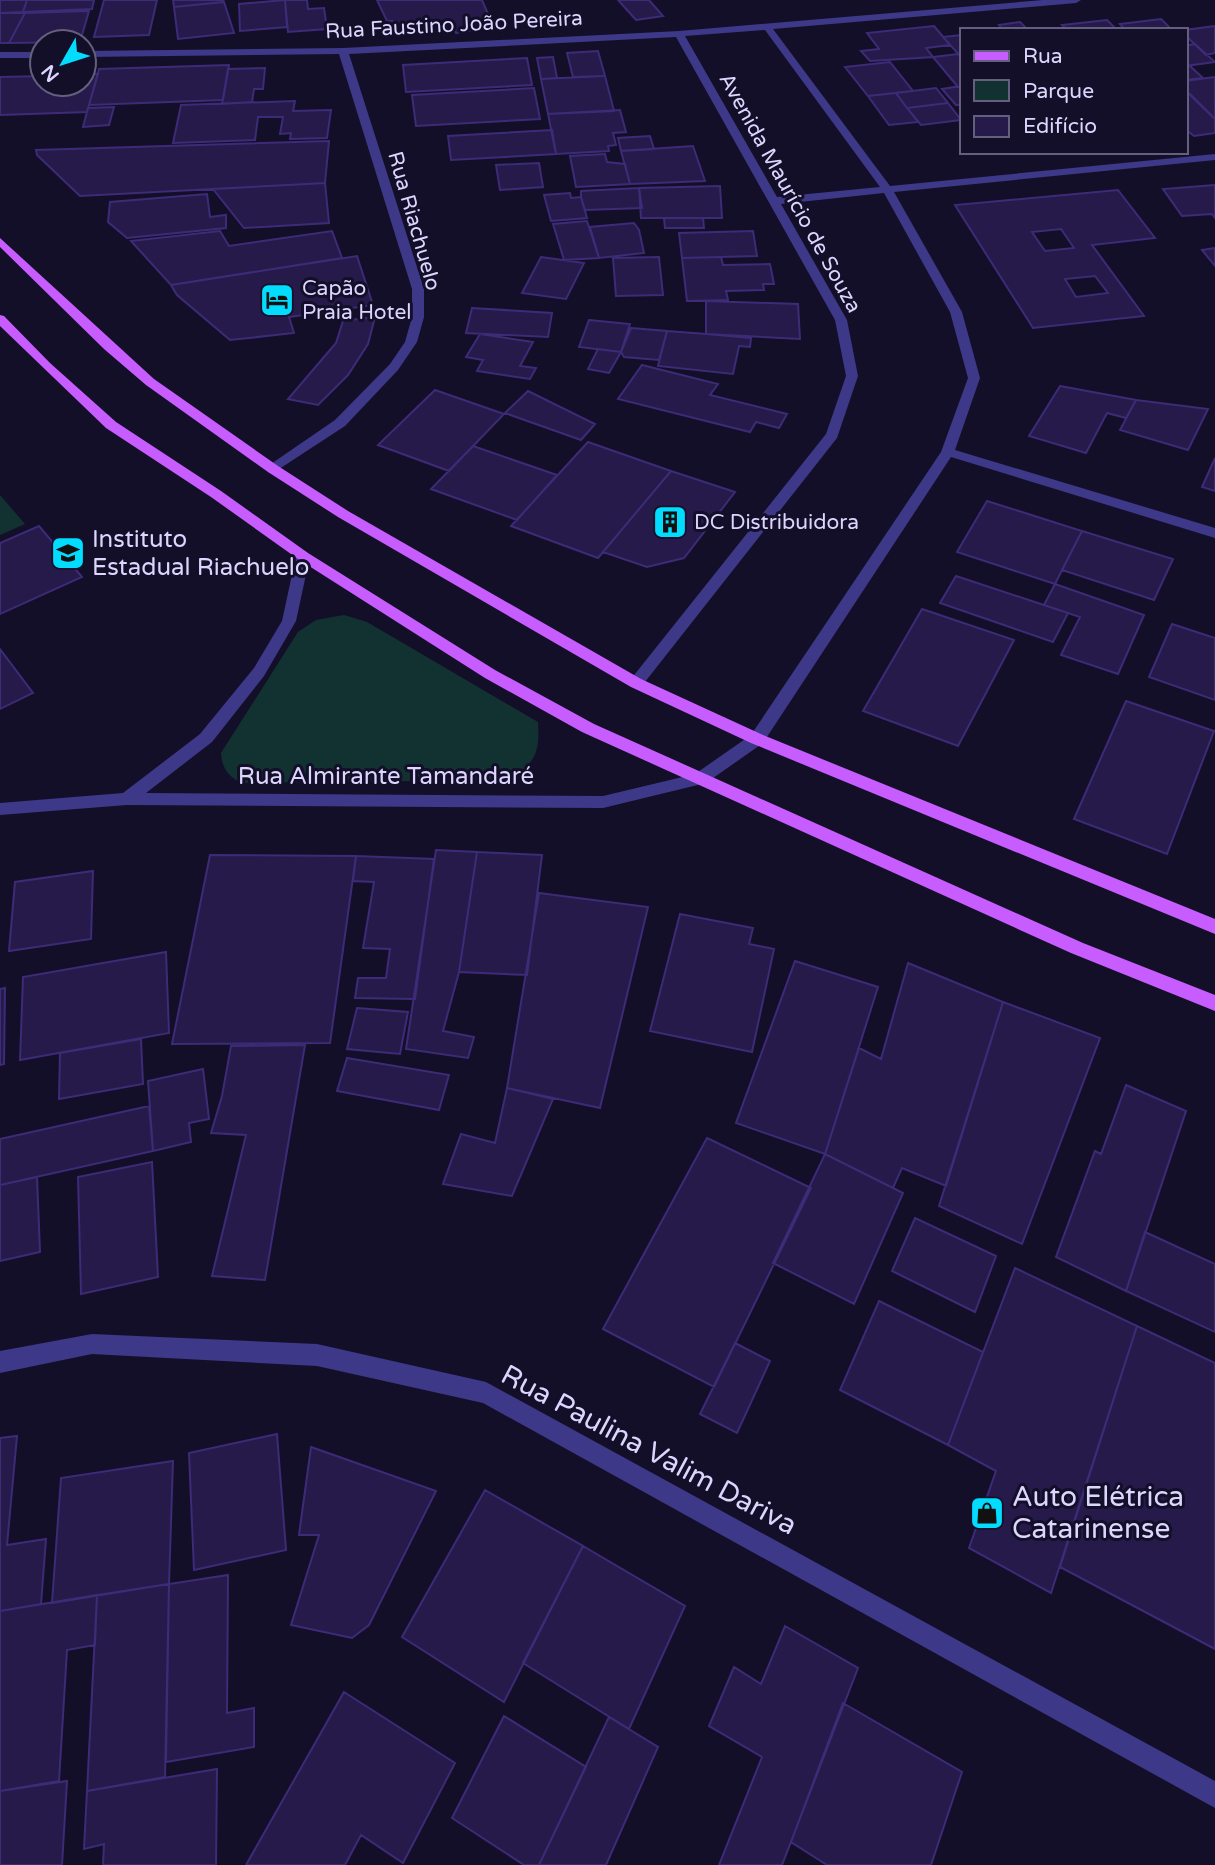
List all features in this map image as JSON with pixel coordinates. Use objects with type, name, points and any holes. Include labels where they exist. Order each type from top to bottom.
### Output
[{"type":"main road","points":[[0,241],[108,346],[150,382],[274,469],[354,521],[636,683],[757,739],[1215,927]]},
{"type":"main road","points":[[0,319],[46,366],[111,425],[216,494],[303,556],[588,729],[1077,948],[1215,1003]]},
{"type":"street","name":"Rua Faustino João Pereira","points":[[98,54],[343,51],[679,34],[1076,0]]},
{"type":"street","points":[[757,739],[948,452],[974,378],[956,312],[887,190],[768,28]]},
{"type":"street","name":"Avenida Maurício de Souza","points":[[636,683],[832,435],[852,376],[841,320],[679,34]]},
{"type":"street","name":"Rua Riachuelo","points":[[274,469],[340,423],[394,367],[411,342],[418,317],[418,289],[343,51]]},
{"type":"street","points":[[0,55],[28,55]]},
{"type":"street","points":[[773,201],[1215,157]]},
{"type":"street","points":[[948,452],[1215,533]]},
{"type":"street","points":[[127,799],[206,738],[259,672],[289,621],[303,556]]},
{"type":"street","name":"Rua Almirante Tamandaré","points":[[0,809],[127,799],[603,802],[700,779],[757,739]]},
{"type":"street","name":"Rua Paulina Valim Dariva","points":[[0,1362],[92,1344],[317,1354],[486,1393],[1215,1795]]},
{"type":"green space","points":[[0,495],[25,524],[0,535]]},
{"type":"green space","points":[[344,615],[367,622],[538,722],[538,742],[530,763],[507,780],[241,783],[233,777],[224,767],[221,753],[298,632],[316,620]]},
{"type":"building","points":[[0,0],[27,0],[23,12],[0,13]]},
{"type":"building","points":[[27,0],[94,0],[92,9],[23,12]]},
{"type":"building","points":[[104,0],[157,0],[149,35],[98,37],[96,28]]},
{"type":"building","points":[[173,0],[223,0],[224,2],[174,7]]},
{"type":"building","points":[[285,0],[287,27],[240,31],[239,4]]},
{"type":"building","points":[[285,0],[307,0],[308,9],[324,8],[327,29],[288,32]]},
{"type":"building","points":[[377,0],[482,0],[494,28],[456,33],[452,24],[396,30],[393,21],[387,21]]},
{"type":"building","points":[[618,0],[649,0],[663,16],[636,20]]},
{"type":"building","points":[[224,2],[234,33],[178,39],[174,7]]},
{"type":"building","points":[[89,11],[84,28],[28,28],[28,43],[9,43],[25,13]]},
{"type":"building","points":[[0,13],[25,13],[9,43],[0,43]]},
{"type":"building","points":[[1161,19],[1170,28],[1123,28],[1120,24]]},
{"type":"building","points":[[1107,20],[1115,28],[1065,28],[1062,25]]},
{"type":"building","points":[[1020,22],[1026,28],[1001,28],[999,25]]},
{"type":"building","points":[[934,26],[950,45],[926,48],[933,57],[870,61],[861,51],[879,49],[867,33]]},
{"type":"building","points":[[1215,26],[1215,53],[1206,55],[1187,37],[1187,30]]},
{"type":"building","points":[[960,35],[960,56],[943,37]]},
{"type":"building","points":[[1187,44],[1195,44],[1215,62],[1187,66]]},
{"type":"building","points":[[598,51],[605,76],[573,77],[567,53]]},
{"type":"building","points":[[960,56],[960,86],[958,87],[933,57]]},
{"type":"building","points":[[553,57],[557,78],[541,79],[537,58]]},
{"type":"building","points":[[527,58],[532,85],[406,92],[403,65]]},
{"type":"building","points":[[890,62],[913,91],[868,96],[845,67]]},
{"type":"building","points":[[229,65],[223,100],[89,105],[91,98],[98,98],[99,69]]},
{"type":"building","points":[[1190,66],[1203,78],[1187,80],[1187,67]]},
{"type":"building","points":[[265,68],[263,89],[254,89],[252,102],[222,104],[228,69]]},
{"type":"building","points":[[28,76],[28,98],[91,98],[87,112],[0,115],[0,77]]},
{"type":"building","points":[[605,76],[614,111],[548,114],[541,79]]},
{"type":"building","points":[[1215,77],[1215,119],[1187,92],[1187,81]]},
{"type":"building","points":[[960,86],[960,105],[956,105],[942,89]]},
{"type":"building","points":[[534,88],[540,119],[416,126],[412,95]]},
{"type":"building","points":[[936,88],[948,103],[907,108],[896,93]]},
{"type":"building","points":[[896,93],[918,122],[889,125],[868,96]]},
{"type":"building","points":[[1190,94],[1215,119],[1215,133],[1194,136],[1187,131],[1187,95]]},
{"type":"building","points":[[295,101],[293,111],[331,110],[327,138],[290,139],[291,133],[280,134],[283,117],[258,117],[255,140],[173,143],[181,105]]},
{"type":"building","points":[[948,103],[960,120],[921,125],[907,108]]},
{"type":"building","points":[[114,107],[109,125],[83,127],[88,108]]},
{"type":"building","points":[[620,110],[626,132],[613,133],[616,145],[608,146],[609,151],[556,154],[548,114]]},
{"type":"building","points":[[552,130],[556,154],[451,160],[448,136]]},
{"type":"building","points":[[650,136],[654,149],[621,151],[618,138]]},
{"type":"building","points":[[329,141],[325,183],[80,196],[37,155],[36,150]]},
{"type":"building","points":[[693,146],[705,181],[630,184],[621,151]]},
{"type":"building","points":[[605,154],[607,162],[625,164],[630,184],[576,187],[570,156]]},
{"type":"building","points":[[539,163],[543,187],[500,190],[496,165]]},
{"type":"building","points":[[325,183],[329,223],[244,228],[213,189]]},
{"type":"building","points":[[1215,185],[1215,218],[1212,214],[1182,216],[1163,189]]},
{"type":"building","points":[[720,186],[722,218],[641,218],[639,188]]},
{"type":"building","points":[[639,188],[642,208],[585,210],[581,197],[581,191]]},
{"type":"building","points":[[1118,190],[1155,238],[1092,245],[1144,316],[1033,328],[955,205]],"holes":[[[1061,229],[1074,248],[1045,251],[1032,232]],[[1095,276],[1108,293],[1076,297],[1065,279]]]},
{"type":"building","points":[[570,193],[571,198],[581,197],[587,218],[551,221],[544,195]]},
{"type":"building","points":[[207,194],[210,217],[226,215],[226,228],[127,238],[108,222],[110,202]]},
{"type":"building","points":[[664,218],[703,218],[704,228],[665,228]]},
{"type":"building","points":[[587,221],[599,258],[564,260],[553,224]]},
{"type":"building","points":[[634,223],[639,230],[644,253],[599,258],[590,227]]},
{"type":"building","points":[[220,231],[229,246],[332,231],[342,258],[171,285],[131,241]]},
{"type":"building","points":[[753,231],[757,256],[682,258],[679,233]]},
{"type":"building","points":[[1215,248],[1215,266],[1202,250]]},
{"type":"building","name":"Capão Praia Hotel","points":[[357,256],[373,305],[289,317],[294,333],[230,340],[177,295],[171,285]]},
{"type":"building","points":[[541,257],[584,263],[566,299],[522,293]]},
{"type":"building","points":[[659,257],[663,295],[616,296],[613,258]]},
{"type":"building","points":[[721,257],[723,265],[770,264],[774,284],[763,284],[764,290],[726,291],[728,300],[687,301],[682,258]]},
{"type":"building","points":[[706,301],[798,304],[800,339],[706,334]]},
{"type":"building","points":[[472,308],[552,313],[548,337],[466,333]]},
{"type":"building","points":[[375,317],[368,344],[348,375],[318,405],[288,399],[336,343],[343,321]]},
{"type":"building","points":[[589,320],[630,324],[621,352],[579,347]]},
{"type":"building","points":[[631,328],[667,331],[659,360],[624,357],[621,352]]},
{"type":"building","points":[[667,331],[751,338],[750,347],[739,346],[733,374],[658,366]]},
{"type":"building","points":[[480,334],[533,342],[520,366],[536,368],[530,379],[477,371],[483,360],[466,357]]},
{"type":"building","points":[[598,349],[621,352],[609,373],[588,369]]},
{"type":"building","points":[[642,365],[718,384],[710,395],[787,414],[779,428],[756,422],[750,432],[618,399]]},
{"type":"building","points":[[1060,386],[1136,400],[1126,418],[1107,413],[1086,453],[1029,436]]},
{"type":"building","points":[[435,390],[504,414],[449,471],[378,445]]},
{"type":"building","points":[[528,391],[595,424],[581,440],[505,413]]},
{"type":"building","points":[[1136,400],[1208,409],[1188,450],[1120,430]]},
{"type":"building","points":[[588,442],[671,471],[598,558],[511,526]]},
{"type":"building","points":[[473,446],[557,475],[517,520],[431,489]]},
{"type":"building","points":[[1215,458],[1215,491],[1202,487]]},
{"type":"building","name":"DC Distribuidora","points":[[671,471],[735,492],[684,558],[647,567],[603,552]]},
{"type":"building","points":[[987,501],[1082,531],[1055,584],[957,552]]},
{"type":"building","points":[[39,526],[82,577],[0,614],[0,543]]},
{"type":"building","points":[[1082,531],[1173,559],[1154,600],[1062,570]]},
{"type":"building","points":[[956,576],[1068,613],[1053,642],[940,603]]},
{"type":"building","points":[[1055,584],[1144,615],[1118,674],[1061,655],[1080,617],[1044,605]]},
{"type":"building","points":[[922,609],[1014,640],[958,746],[863,711]]},
{"type":"building","points":[[1172,624],[1215,638],[1215,700],[1149,677]]},
{"type":"building","points":[[0,649],[33,693],[0,709]]},
{"type":"building","points":[[1126,701],[1214,731],[1167,854],[1074,819]]},
{"type":"building","points":[[436,850],[477,852],[459,972],[443,1031],[474,1037],[468,1058],[406,1049]]},
{"type":"building","points":[[477,852],[542,855],[527,975],[459,972]]},
{"type":"building","points":[[210,855],[356,856],[330,1043],[172,1044]]},
{"type":"building","points":[[356,856],[434,859],[415,999],[355,998],[358,978],[386,978],[390,949],[363,948],[374,882],[353,881]]},
{"type":"building","points":[[93,871],[91,939],[9,951],[15,882]]},
{"type":"building","points":[[539,893],[648,907],[600,1108],[507,1088]]},
{"type":"building","points":[[680,914],[753,928],[749,944],[774,949],[752,1052],[650,1031]]},
{"type":"building","points":[[166,952],[169,1033],[20,1060],[23,977]]},
{"type":"building","points":[[795,961],[878,987],[825,1154],[736,1123]]},
{"type":"building","points":[[908,963],[1003,1002],[946,1186],[902,1168],[893,1188],[825,1154],[859,1048],[881,1059]]},
{"type":"building","points":[[5,988],[4,1064],[0,1065],[0,989]]},
{"type":"building","points":[[1003,1002],[1100,1038],[1022,1244],[939,1206]]},
{"type":"building","points":[[357,1008],[408,1012],[400,1054],[347,1049]]},
{"type":"building","points":[[141,1039],[143,1084],[59,1099],[60,1053]]},
{"type":"building","points":[[305,1045],[265,1280],[212,1276],[246,1135],[211,1133],[222,1096],[231,1046]]},
{"type":"building","points":[[347,1058],[449,1075],[439,1110],[337,1091]]},
{"type":"building","points":[[203,1069],[209,1119],[189,1123],[191,1142],[153,1151],[148,1081]]},
{"type":"building","points":[[1126,1085],[1186,1111],[1126,1291],[1056,1257],[1095,1151],[1101,1154]]},
{"type":"building","points":[[507,1088],[553,1099],[512,1196],[443,1184],[461,1134],[495,1143]]},
{"type":"building","points":[[149,1106],[153,1151],[0,1185],[0,1139]]},
{"type":"building","points":[[707,1138],[811,1188],[714,1387],[603,1329]]},
{"type":"building","points":[[825,1154],[903,1193],[854,1304],[773,1263]]},
{"type":"building","points":[[152,1162],[158,1277],[81,1294],[78,1177]]},
{"type":"building","points":[[37,1177],[40,1252],[0,1261],[0,1185]]},
{"type":"building","points":[[915,1218],[996,1256],[975,1312],[892,1271]]},
{"type":"building","points":[[1145,1232],[1215,1264],[1215,1332],[1126,1291]]},
{"type":"building","points":[[1015,1268],[1137,1326],[1051,1593],[969,1548],[996,1471],[948,1445]]},
{"type":"building","points":[[879,1301],[983,1352],[948,1445],[840,1390]]},
{"type":"building","points":[[1137,1326],[1215,1363],[1215,1649],[1060,1567]]},
{"type":"building","points":[[735,1343],[770,1361],[737,1433],[700,1414]]},
{"type":"building","points":[[277,1434],[286,1550],[194,1570],[189,1453]]},
{"type":"building","points":[[17,1436],[7,1545],[46,1539],[41,1604],[0,1611],[0,1438]]},
{"type":"building","points":[[311,1447],[436,1491],[369,1625],[352,1638],[291,1625],[319,1535],[299,1535]]},
{"type":"building","points":[[173,1461],[169,1584],[52,1603],[61,1478]]},
{"type":"building","points":[[485,1490],[583,1546],[504,1702],[402,1637]]},
{"type":"building","points":[[583,1546],[685,1606],[629,1729],[523,1663]]},
{"type":"building","points":[[228,1575],[227,1713],[254,1708],[254,1747],[166,1762],[169,1584]]},
{"type":"building","points":[[169,1584],[165,1777],[87,1791],[97,1595]]},
{"type":"building","points":[[97,1595],[95,1645],[67,1650],[59,1781],[0,1791],[0,1611]]},
{"type":"building","points":[[785,1626],[858,1668],[782,1865],[719,1865],[762,1757],[709,1726],[734,1667],[761,1684]]},
{"type":"building","points":[[344,1692],[455,1763],[403,1863],[361,1835],[345,1865],[246,1865]]},
{"type":"building","points":[[843,1703],[962,1772],[931,1865],[827,1865],[791,1842]]},
{"type":"building","points":[[504,1716],[586,1767],[539,1865],[524,1865],[452,1818]]},
{"type":"building","points":[[609,1717],[658,1747],[606,1865],[539,1865]]},
{"type":"building","points":[[217,1769],[216,1865],[103,1865],[104,1844],[84,1849],[87,1791]]},
{"type":"building","points":[[67,1781],[62,1865],[0,1865],[0,1791]]},
{"type":"place","name":"Capão Praia Hotel","points":[[277,300]]},
{"type":"place","name":"DC Distribuidora","points":[[670,522]]},
{"type":"place","name":"Instituto Estadual Riachuelo","points":[[68,553]]},
{"type":"place","name":"Auto Elétrica Catarinense","points":[[987,1513]]}]
